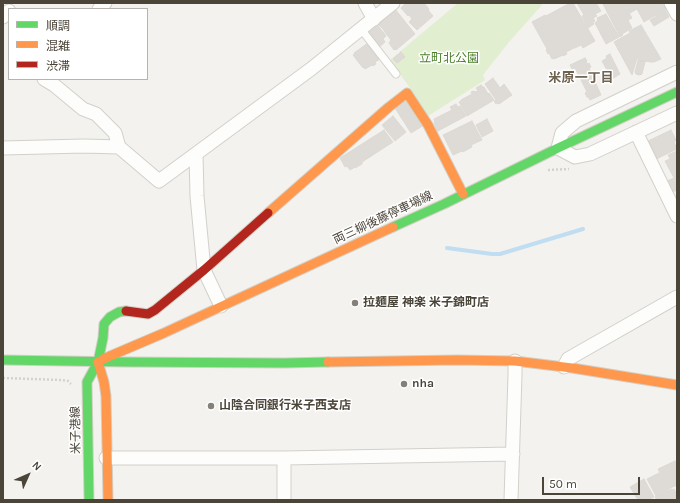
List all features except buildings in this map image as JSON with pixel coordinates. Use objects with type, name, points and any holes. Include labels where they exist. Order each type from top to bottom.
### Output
[{"type":"street","points":[[365,3],[374,19]]},
{"type":"street","points":[[46,80],[54,85],[83,110],[96,114],[115,133],[119,147],[159,181],[311,69],[393,3]]},
{"type":"street","points":[[671,3],[677,14]]},
{"type":"street","points":[[677,72],[576,121],[562,133],[558,148],[575,157],[590,154],[677,113]]},
{"type":"street","name":"両三柳後藤停車場線","points":[[98,362],[164,333],[463,194],[677,92]]},
{"type":"street","points":[[108,500],[106,396],[104,382],[98,362],[104,324],[110,317],[119,312],[127,311],[144,314],[151,313],[155,310],[204,270],[407,93],[428,125],[463,194]]},
{"type":"street","points":[[636,132],[672,206]]},
{"type":"street","points":[[3,148],[84,146],[119,147]]},
{"type":"street","points":[[196,154],[197,196],[204,270],[221,306]]},
{"type":"street","points":[[564,367],[568,359],[677,297]]},
{"type":"street","points":[[3,360],[284,363],[457,360],[515,361],[564,367],[677,385]]},
{"type":"street","points":[[511,500],[515,361]]},
{"type":"street","name":"米子港線","points":[[89,500],[87,382],[98,362]]},
{"type":"street","points":[[106,458],[284,458],[513,454]]},
{"type":"street","points":[[284,458],[284,500]]},
{"type":"lane","points":[[361,29],[396,74]]},
{"type":"path","points":[[3,378],[62,380],[68,381],[76,388]]},
{"type":"green space","name":"立町北公園","points":[[458,3],[540,3],[542,5],[509,42],[483,75],[485,80],[428,116],[390,60]]},
{"type":"waterway","points":[[447,248],[500,254],[583,229]]},
{"type":"traffic: fast","points":[[393,227],[677,92]]},
{"type":"traffic: fast","points":[[89,500],[87,382],[98,362],[104,324],[110,317],[119,312],[126,311]]},
{"type":"traffic: fast","points":[[3,360],[284,363],[328,362]]},
{"type":"traffic: slow","points":[[268,213],[407,93],[428,125],[463,194]]},
{"type":"traffic: slow","points":[[103,359],[164,333],[393,227]]},
{"type":"traffic: slow","points":[[328,362],[457,360],[515,361],[572,368],[677,385]]},
{"type":"traffic: slow","points":[[98,362],[104,382],[106,396],[108,500]]},
{"type":"traffic: jam","points":[[126,311],[148,314],[155,310],[204,270],[268,213]]},
{"type":"place","name":"拉麺屋 神楽 米子錦町店","points":[[355,303]]},
{"type":"place","name":"nha","points":[[404,384]]},
{"type":"place","name":"山陰合同銀行米子西支店","points":[[211,406]]},
{"type":"district","name":"米原一丁目","points":[[581,78]]}]
